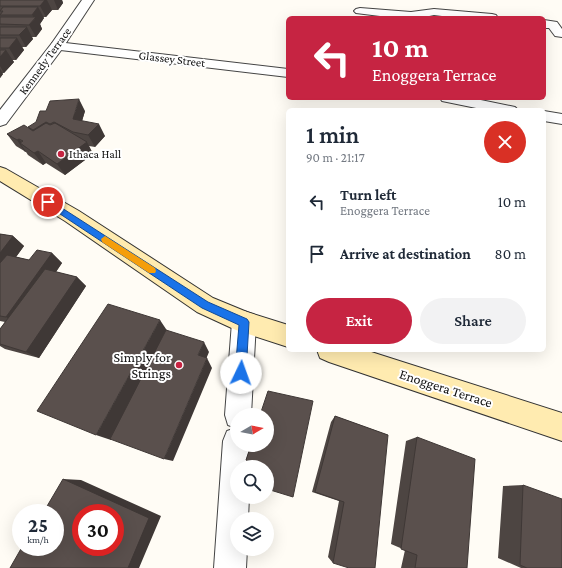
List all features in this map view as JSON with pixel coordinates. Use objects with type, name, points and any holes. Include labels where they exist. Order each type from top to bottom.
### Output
[{"type":"main road","points":[[0,173],[72,216],[205,305],[244,322],[286,335]]},
{"type":"main road","name":"Enoggera Terrace","points":[[335,352],[562,427]]},
{"type":"street","name":"Kennedy Terrace","points":[[0,121],[57,46],[88,0]]},
{"type":"street","points":[[360,11],[412,16],[434,12],[473,16]]},
{"type":"street","points":[[546,24],[552,25],[559,33],[562,33]]},
{"type":"street","name":"Glassey Street","points":[[57,46],[286,73]]},
{"type":"street","points":[[458,100],[500,108]]},
{"type":"street","points":[[546,116],[562,119]]},
{"type":"street","points":[[238,408],[244,322]]},
{"type":"street","points":[[230,568],[236,452]]},
{"type":"building","points":[[0,0],[45,0],[40,6],[0,6]]},
{"type":"building","points":[[3,7],[38,7],[32,15],[0,15],[3,11],[0,11]]},
{"type":"building","points":[[0,17],[36,17],[29,25],[0,24]]},
{"type":"building","points":[[0,27],[27,27],[19,35],[0,35]]},
{"type":"building","points":[[0,38],[17,38],[9,48],[0,48]]},
{"type":"building","points":[[0,50],[6,50],[0,57]]},
{"type":"building","points":[[79,99],[73,119],[99,124],[88,135],[73,132],[54,122],[50,124],[46,122],[33,130],[28,127],[36,122],[40,111],[46,111],[50,101]]},
{"type":"building","points":[[46,123],[50,125],[55,123],[87,142],[57,164],[38,151],[34,153],[20,143],[23,141],[19,139],[17,140],[7,134],[24,125],[33,131]]},
{"type":"building","points":[[0,234],[13,236],[0,253]]},
{"type":"building","points":[[37,250],[52,253],[6,317],[0,316],[0,263],[7,255],[29,260]]},
{"type":"building","points":[[45,269],[77,277],[26,352],[0,344],[0,329]]},
{"type":"building","points":[[108,304],[160,320],[96,435],[37,411]]},
{"type":"building","points":[[166,330],[204,342],[198,355],[207,358],[164,459],[110,439]]},
{"type":"building","points":[[268,391],[313,401],[293,497],[274,491],[274,460],[246,460],[249,452],[274,452],[274,408],[262,408]]},
{"type":"building","points":[[335,416],[388,435],[375,568],[349,568],[333,563],[344,502],[315,492]]},
{"type":"building","points":[[417,437],[475,459],[467,568],[415,568],[417,555],[401,549]]},
{"type":"building","points":[[63,479],[118,504],[72,504],[72,556],[124,556],[124,507],[149,518],[128,568],[10,568],[17,556],[64,556],[64,504],[48,504]]},
{"type":"building","points":[[523,485],[562,499],[562,568],[527,568],[520,565]]},
{"type":"slow traffic","points":[[105,239],[152,271]]},
{"type":"place","name":"Ithaca Hall","points":[[61,154]]},
{"type":"place","name":"Simply for Strings","points":[[179,365]]},
{"type":"route","points":[[48,202],[72,216],[205,305],[244,322],[241,373]]}]
